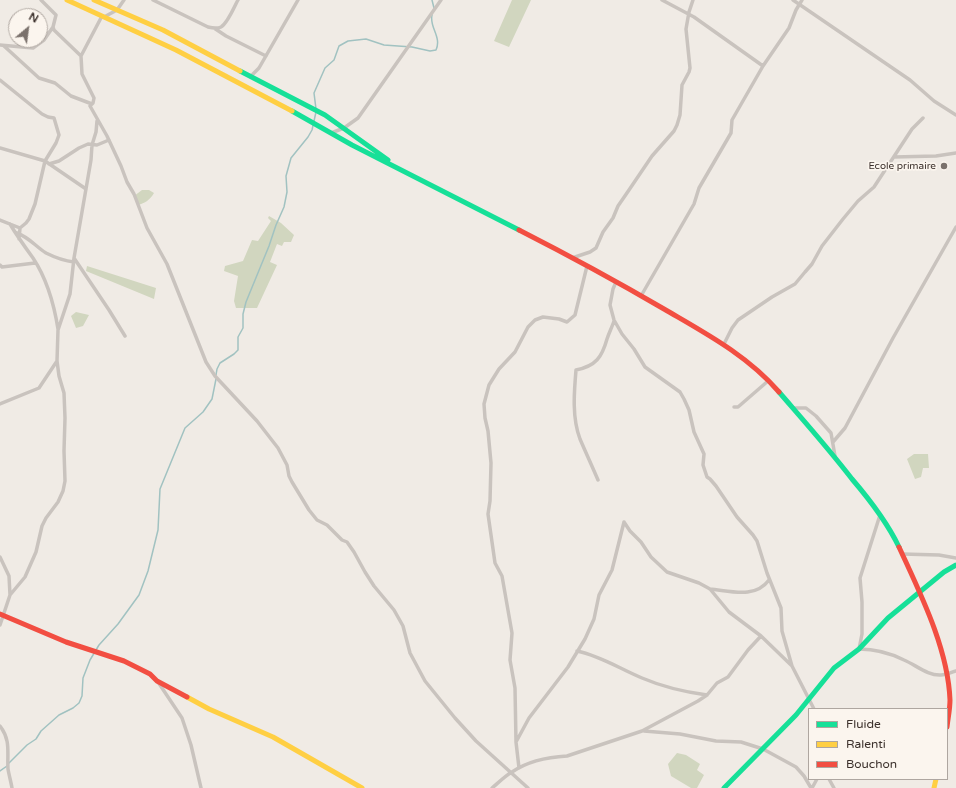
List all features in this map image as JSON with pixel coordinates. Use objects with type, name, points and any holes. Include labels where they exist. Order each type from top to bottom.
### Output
[{"type":"street","points":[[2,45],[33,48],[44,40],[53,27],[56,14],[41,0]]},
{"type":"street","points":[[68,0],[165,45],[331,133],[502,220],[642,296],[724,344],[746,360],[768,381],[836,457],[880,515],[894,537],[934,627],[944,658],[950,705],[948,720]]},
{"type":"street","points":[[94,0],[163,30],[325,115],[399,168]]},
{"type":"street","points":[[124,0],[117,10],[103,17],[81,56],[82,74],[94,98],[90,106],[97,121],[109,140],[127,182],[134,194],[147,228],[167,264],[206,362],[216,376],[257,421],[274,443],[287,465],[292,482],[309,510],[317,520],[326,525],[342,540],[347,542],[374,586],[394,610],[403,626],[410,654],[426,681],[455,718],[476,741],[528,788]]},
{"type":"street","points":[[154,0],[208,27],[214,28],[221,27],[227,20],[238,0]]},
{"type":"street","points":[[251,76],[259,68],[298,0]]},
{"type":"street","points":[[331,133],[344,128],[358,118],[440,0]]},
{"type":"street","points":[[662,0],[689,14],[763,66]]},
{"type":"street","points":[[572,258],[590,252],[596,248],[603,232],[613,218],[625,196],[652,156],[668,139],[677,125],[680,115],[682,87],[690,68],[686,34],[693,0]]},
{"type":"street","points":[[793,0],[910,80],[934,102],[956,115]]},
{"type":"street","points":[[642,296],[694,204],[699,188],[731,133],[732,120],[763,66],[789,28],[796,10],[802,0]]},
{"type":"street","points":[[53,27],[81,56]]},
{"type":"street","points":[[214,28],[226,36],[266,56]]},
{"type":"street","points":[[2,45],[39,78],[55,83],[71,96],[92,104]]},
{"type":"street","points":[[0,80],[42,114],[54,118],[59,135],[45,161],[29,219],[20,228],[18,239]]},
{"type":"street","points":[[724,344],[738,320],[772,297],[795,284],[812,264],[822,246],[858,201],[874,187],[912,129],[923,118]]},
{"type":"street","points":[[58,330],[70,294],[74,260],[92,160],[92,145],[96,132],[97,121]]},
{"type":"street","points":[[49,164],[59,161],[78,148],[88,144],[96,145],[109,140]]},
{"type":"street","points":[[0,148],[45,161],[86,189]]},
{"type":"street","points":[[894,156],[936,156],[956,153]]},
{"type":"street","points":[[0,220],[20,228]]},
{"type":"street","points":[[0,625],[2,614],[10,595],[25,577],[36,552],[42,526],[58,502],[63,491],[65,481],[64,393],[59,376],[57,361],[58,330],[50,293],[36,263],[18,239],[10,224]]},
{"type":"street","points":[[833,442],[845,428],[893,338],[956,227]]},
{"type":"street","points":[[14,232],[26,237],[46,253],[67,261],[74,260]]},
{"type":"street","points":[[74,260],[109,310],[125,336]]},
{"type":"street","points":[[0,265],[2,267],[36,263]]},
{"type":"street","points":[[519,768],[516,742],[515,688],[510,660],[512,633],[502,576],[495,563],[488,514],[490,501],[491,463],[484,404],[489,385],[499,369],[514,352],[528,328],[535,320],[543,317],[559,319],[566,322],[575,315],[587,266]]},
{"type":"street","points":[[616,282],[610,305],[614,320],[645,367],[680,392],[689,410],[694,432],[704,454],[703,465],[707,477],[716,486],[737,517],[753,535],[760,550],[769,580],[781,608],[782,630],[792,666],[814,708]]},
{"type":"street","points":[[598,480],[580,439],[574,394],[576,370],[592,364],[599,359],[604,352],[607,337],[614,320]]},
{"type":"street","points":[[0,404],[39,388],[57,361]]},
{"type":"street","points":[[734,407],[738,407],[768,381]]},
{"type":"street","points":[[793,408],[806,408],[816,416],[831,433],[836,457]]},
{"type":"street","points":[[859,649],[862,634],[860,578],[880,515]]},
{"type":"street","points":[[516,742],[529,718],[568,667],[594,619],[599,594],[612,570],[624,522],[630,531],[641,542],[651,557],[667,572],[699,583],[710,589],[746,594],[760,589],[769,580]]},
{"type":"street","points":[[902,554],[939,555],[956,558]]},
{"type":"street","points":[[0,557],[9,576],[10,595]]},
{"type":"street","points":[[724,788],[792,720],[834,668],[859,649],[888,618],[944,572],[956,565]]},
{"type":"street","points":[[710,589],[729,612],[761,636],[792,666]]},
{"type":"street","points":[[2,614],[74,645],[124,661],[150,674],[157,681],[182,718],[191,745],[201,788]]},
{"type":"street","points":[[492,788],[510,772],[533,762],[567,756],[642,730],[698,701],[708,695],[717,683],[728,676],[761,636]]},
{"type":"street","points":[[859,649],[876,650],[904,659],[927,672],[941,675],[956,671]]},
{"type":"street","points":[[577,651],[592,654],[643,678],[681,691],[708,695]]},
{"type":"street","points":[[157,681],[209,709],[273,737],[362,788]]},
{"type":"street","points":[[0,726],[3,730],[9,750],[8,769],[12,788]]},
{"type":"street","points":[[642,730],[680,734],[716,741],[740,742],[763,748],[796,767],[804,776],[811,788]]},
{"type":"green space","points":[[512,0],[531,0],[509,47],[494,41]]},
{"type":"green space","points":[[142,190],[149,190],[154,193],[147,201],[138,205],[134,196]]},
{"type":"green space","points":[[269,216],[281,223],[294,235],[291,242],[284,242],[282,246],[277,244],[270,262],[277,265],[257,308],[236,308],[234,301],[238,276],[224,271],[225,266],[243,261],[252,240],[258,241],[271,221],[268,218]]},
{"type":"green space","points":[[87,266],[156,288],[154,299],[86,271]]},
{"type":"green space","points":[[76,312],[89,315],[83,326],[76,328],[71,316]]},
{"type":"green space","points":[[914,454],[928,454],[929,468],[923,468],[921,477],[915,479],[907,459]]},
{"type":"green space","points":[[677,753],[686,755],[700,764],[697,770],[704,775],[697,788],[691,788],[671,776],[668,764]]},
{"type":"waterway","points":[[432,0],[434,8]]},
{"type":"waterway","points":[[316,109],[314,93],[325,68],[334,60],[339,46],[348,41],[366,39],[384,45],[412,47],[430,51],[436,50],[437,36],[432,24],[432,15]]},
{"type":"waterway","points":[[216,375],[220,363],[238,350],[238,337],[243,328],[243,314],[246,302],[284,207],[287,192],[286,176],[291,158],[312,130],[316,112]]},
{"type":"waterway","points":[[9,763],[27,745],[36,739],[41,731],[59,715],[73,708],[79,703],[82,696],[83,678],[90,660],[99,645],[118,624],[139,595],[148,571],[158,530],[160,489],[185,428],[203,412],[212,399],[216,379]]},
{"type":"waterway","points":[[0,771],[7,766]]},
{"type":"traffic: fast","points":[[240,71],[325,115],[388,160]]},
{"type":"traffic: fast","points":[[292,111],[352,145],[519,230]]},
{"type":"traffic: fast","points":[[779,392],[872,503],[884,520],[899,547]]},
{"type":"traffic: fast","points":[[724,788],[796,715],[834,668],[859,649],[888,618],[944,572],[956,565]]},
{"type":"traffic: slow","points":[[67,0],[176,50],[292,111]]},
{"type":"traffic: slow","points":[[94,0],[163,30],[240,71]]},
{"type":"traffic: slow","points":[[187,697],[209,709],[273,737],[362,788]]},
{"type":"traffic: slow","points":[[934,788],[936,780]]},
{"type":"traffic: jam","points":[[519,230],[610,278],[710,336],[753,367],[779,392]]},
{"type":"traffic: jam","points":[[899,547],[916,583],[939,641],[948,680],[950,700],[948,718]]},
{"type":"traffic: jam","points":[[0,614],[66,642],[124,661],[150,674],[157,681],[187,697]]},
{"type":"place","name":"Ecole primaire","points":[[944,166]]}]
